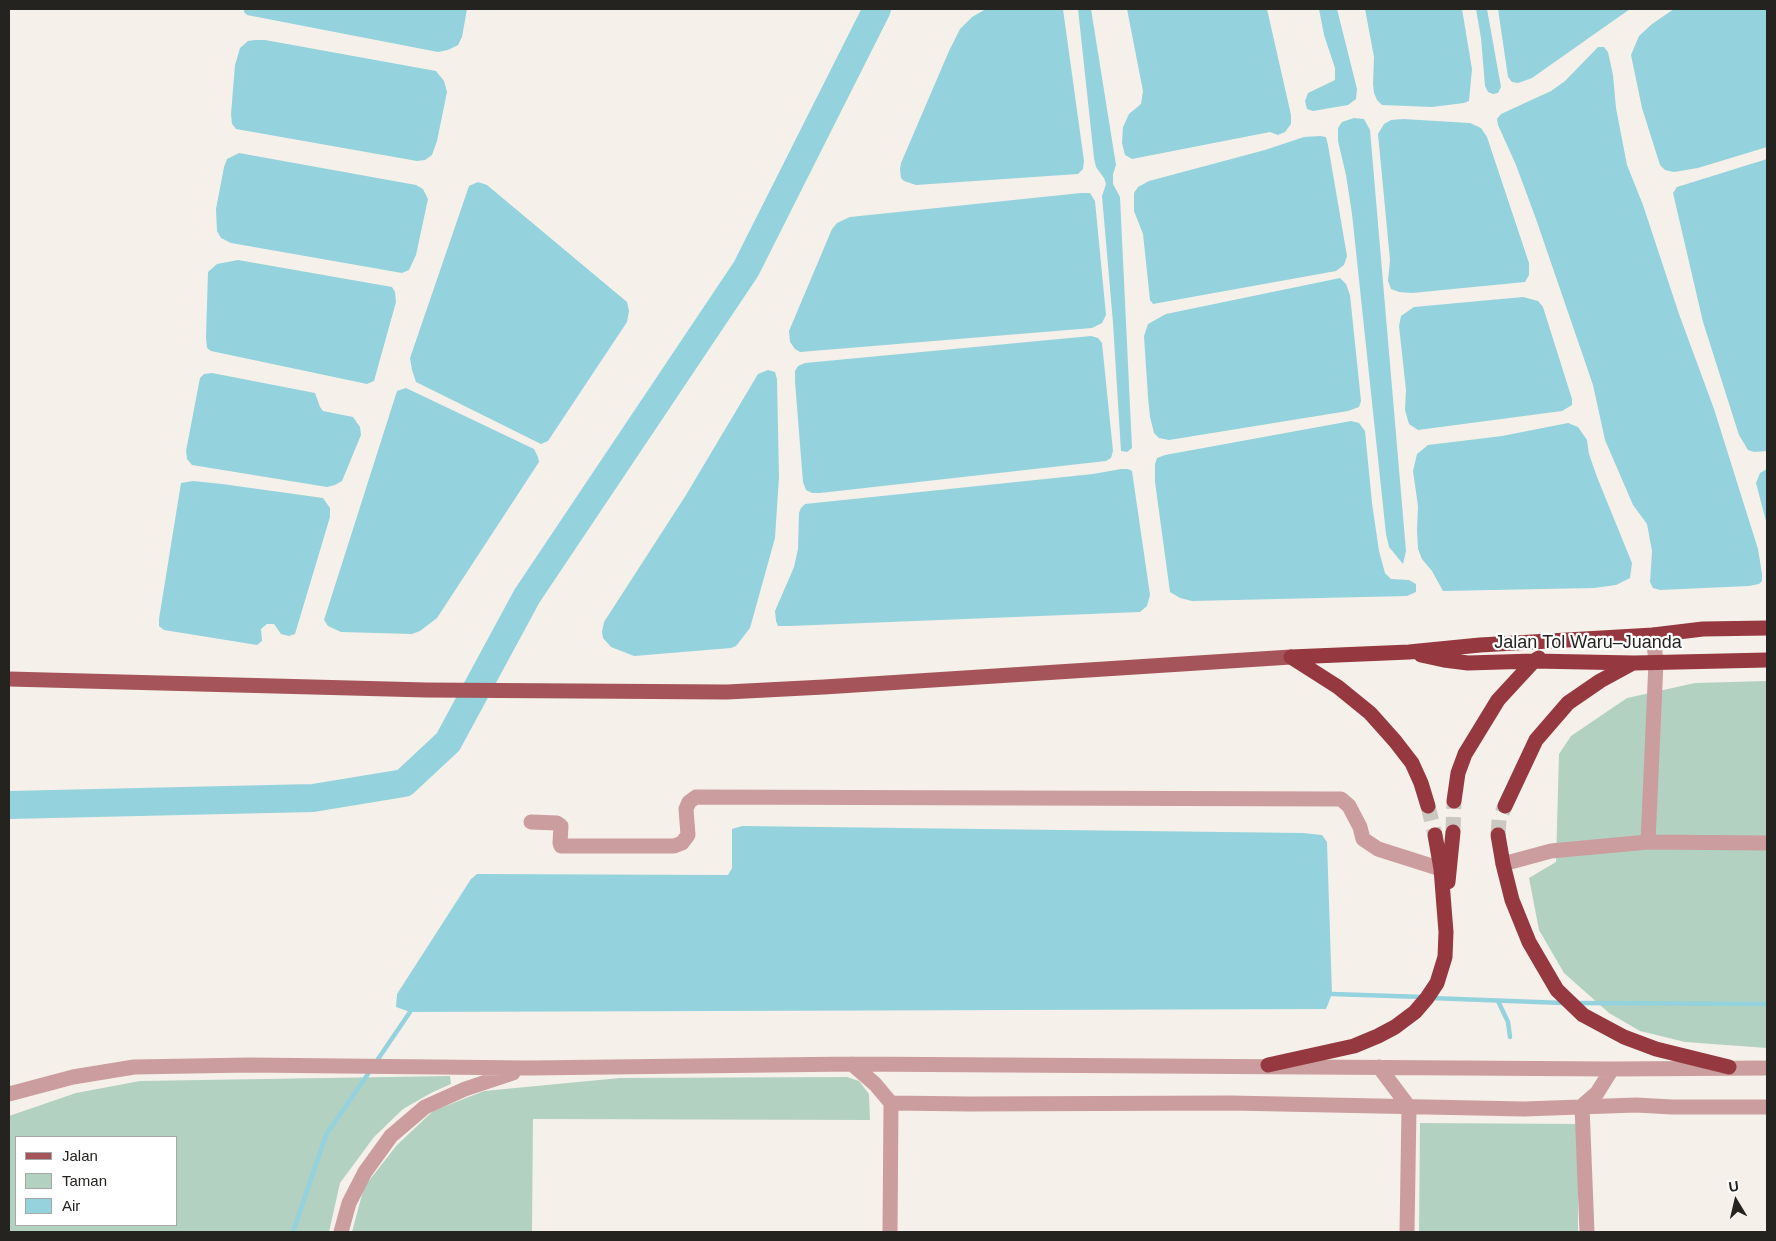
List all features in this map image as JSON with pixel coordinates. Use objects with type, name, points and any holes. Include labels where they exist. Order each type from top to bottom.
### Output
[{"type":"highway","name":"Jalan Tol Waru–Juanda","points":[[1291,657],[1409,652],[1480,645],[1566,641],[1703,630],[1767,628]]},
{"type":"highway","points":[[1454,801],[1458,773],[1465,754],[1498,700],[1534,661],[1566,641]]},
{"type":"highway","name":"Jalan Tol Waru–Juanda","points":[[1409,652],[1468,663],[1534,661],[1634,663],[1767,660]]},
{"type":"highway","points":[[1291,657],[1338,687],[1370,712],[1412,763],[1428,806]]},
{"type":"highway","points":[[1505,806],[1536,740],[1568,703],[1600,680],[1634,663]]},
{"type":"highway","points":[[1445,911],[1453,832]]},
{"type":"highway","points":[[1268,1065],[1354,1046],[1395,1027],[1415,1012],[1427,998],[1437,983],[1445,957],[1445,911],[1441,869],[1435,835]]},
{"type":"highway","points":[[1498,835],[1512,900],[1529,942],[1557,990],[1583,1016],[1624,1037],[1656,1049],[1729,1067]]},
{"type":"main road","points":[[9,680],[426,690],[726,692],[1291,657]]},
{"type":"street","points":[[1648,842],[1656,662],[1654,635]]},
{"type":"street","points":[[531,822],[557,823],[561,826],[561,846],[674,846],[682,843],[688,835],[686,809],[689,802],[696,797],[1341,799],[1349,806],[1360,827],[1363,839],[1378,849],[1441,869]]},
{"type":"street","points":[[1503,864],[1551,850],[1648,842],[1767,843]]},
{"type":"street","points":[[852,1064],[875,1084],[891,1103],[890,1232]]},
{"type":"street","points":[[9,1094],[73,1077],[134,1067],[249,1065],[529,1068],[852,1064],[1268,1065],[1612,1069],[1767,1068]]},
{"type":"street","points":[[1379,1067],[1409,1107],[1407,1232]]},
{"type":"street","points":[[341,1232],[349,1203],[365,1172],[390,1136],[425,1106],[489,1080],[529,1068]]},
{"type":"street","points":[[1582,1106],[1597,1093],[1612,1069]]},
{"type":"street","points":[[891,1103],[1232,1103],[1524,1109],[1636,1105],[1767,1107]]},
{"type":"street","points":[[1582,1106],[1587,1232]]},
{"type":"green space","points":[[1767,681],[1767,1048],[1685,1042],[1640,1031],[1609,1013],[1564,973],[1539,930],[1529,878],[1556,862],[1559,754],[1571,736],[1627,698],[1695,683]]},
{"type":"green space","points":[[450,1076],[451,1084],[403,1109],[374,1137],[340,1183],[329,1232],[9,1232],[9,1116],[76,1093],[140,1081]]},
{"type":"green space","points":[[847,1077],[859,1081],[869,1094],[870,1120],[533,1119],[532,1232],[352,1232],[364,1187],[397,1145],[433,1111],[484,1091],[620,1078]]},
{"type":"green space","points":[[1420,1123],[1578,1124],[1578,1232],[1419,1232]]},
{"type":"water","points":[[244,9],[467,9],[462,37],[458,45],[438,52],[247,15]]},
{"type":"water","points":[[986,9],[1063,9],[1084,161],[1083,169],[1078,174],[916,185],[904,181],[901,178],[901,163],[949,51],[960,29],[972,17]]},
{"type":"water","points":[[1078,9],[1091,9],[1116,165],[1113,174],[1113,184],[1120,197],[1132,448],[1127,452],[1121,451],[1113,323],[1102,196],[1106,184],[1096,167],[1094,158]]},
{"type":"water","points":[[1127,9],[1267,9],[1291,115],[1291,124],[1285,132],[1278,135],[1270,132],[1132,159],[1125,155],[1122,143],[1123,127],[1129,114],[1141,104],[1143,91]]},
{"type":"water","points":[[1319,9],[1337,9],[1357,89],[1356,99],[1348,105],[1313,111],[1307,109],[1305,101],[1308,93],[1335,80],[1335,68],[1324,35]]},
{"type":"water","points":[[1365,9],[1462,9],[1472,69],[1469,101],[1432,107],[1382,105],[1374,93],[1374,57]]},
{"type":"water","points":[[1476,9],[1487,9],[1501,87],[1498,93],[1488,92],[1485,86],[1481,38]]},
{"type":"water","points":[[1498,9],[1630,9],[1532,78],[1518,83],[1512,82],[1508,77]]},
{"type":"water","points":[[1674,9],[1767,9],[1767,147],[1698,168],[1674,172],[1665,170],[1660,165],[1642,108],[1631,55],[1639,36],[1652,24]]},
{"type":"water","points":[[265,40],[436,71],[444,81],[447,92],[437,141],[432,155],[425,160],[417,161],[236,129],[232,124],[231,114],[235,65],[240,48],[248,41]]},
{"type":"water","points":[[1598,47],[1604,47],[1608,52],[1627,165],[1643,205],[1679,314],[1714,409],[1758,549],[1762,574],[1762,581],[1759,584],[1660,590],[1653,588],[1650,582],[1652,551],[1647,524],[1633,505],[1605,440],[1593,385],[1536,219],[1516,165],[1498,125],[1497,119],[1501,114],[1551,91],[1565,81]]},
{"type":"water","points":[[1354,118],[1364,119],[1370,130],[1406,551],[1403,564],[1389,547],[1386,534],[1352,214],[1338,141],[1338,128],[1342,122]]},
{"type":"water","points":[[1391,120],[1470,123],[1481,128],[1487,137],[1529,263],[1529,275],[1525,282],[1412,293],[1391,289],[1388,281],[1390,260],[1378,134],[1384,124]]},
{"type":"water","points":[[1304,137],[1326,137],[1328,145],[1347,256],[1344,265],[1336,271],[1153,304],[1150,300],[1143,234],[1134,211],[1134,193],[1138,187],[1149,181],[1265,150]]},
{"type":"water","points":[[239,153],[416,185],[423,189],[428,199],[416,255],[409,270],[402,273],[231,243],[221,238],[217,231],[216,209],[224,167],[227,159]]},
{"type":"water","points":[[1767,159],[1767,451],[1754,452],[1748,450],[1739,435],[1703,322],[1673,193],[1677,187]]},
{"type":"water","points":[[478,182],[487,185],[627,302],[629,311],[627,322],[548,441],[541,444],[416,382],[412,370],[410,358],[469,186]]},
{"type":"water","points":[[1090,193],[1095,201],[1106,315],[1102,323],[1092,328],[800,352],[790,342],[789,331],[832,229],[837,223],[850,217]]},
{"type":"water","points":[[238,260],[392,287],[395,292],[396,302],[374,381],[367,384],[211,351],[207,348],[208,272],[217,264]]},
{"type":"water","points":[[1340,278],[1346,284],[1350,295],[1361,401],[1359,407],[1348,411],[1169,440],[1159,438],[1154,433],[1150,417],[1144,336],[1148,324],[1166,314]]},
{"type":"water","points":[[1523,297],[1538,301],[1543,307],[1572,399],[1572,405],[1562,411],[1418,430],[1409,424],[1405,410],[1406,390],[1399,326],[1401,316],[1414,307]]},
{"type":"water","points":[[1091,336],[1098,338],[1102,343],[1113,451],[1111,458],[1106,461],[820,493],[812,493],[806,490],[803,482],[795,382],[795,371],[798,366],[805,363]]},
{"type":"water","points":[[768,370],[775,372],[777,379],[779,477],[775,538],[750,628],[736,646],[731,648],[634,656],[611,647],[603,638],[604,622],[686,495],[758,374]]},
{"type":"water","points":[[212,373],[315,393],[323,411],[353,417],[360,427],[361,435],[342,481],[327,487],[192,465],[187,459],[186,451],[200,378],[204,374]]},
{"type":"water","points":[[406,388],[534,449],[539,462],[437,618],[420,631],[412,634],[341,632],[328,626],[324,620],[397,391]]},
{"type":"water","points":[[1351,421],[1359,423],[1365,431],[1372,503],[1379,551],[1385,573],[1391,579],[1409,580],[1416,584],[1416,592],[1407,596],[1192,601],[1180,598],[1170,592],[1155,482],[1157,458]]},
{"type":"water","points":[[1568,423],[1578,427],[1587,440],[1589,454],[1597,477],[1632,563],[1630,578],[1616,585],[1594,588],[1443,591],[1432,571],[1422,559],[1418,549],[1418,506],[1413,471],[1417,454],[1428,445],[1502,436]]},
{"type":"water","points":[[1121,469],[1132,471],[1150,595],[1147,606],[1140,612],[778,626],[775,611],[794,567],[798,549],[799,513],[805,504],[1093,474]]},
{"type":"water","points":[[1767,469],[1767,525],[1756,483],[1760,473]]},
{"type":"water","points":[[193,481],[323,498],[330,508],[330,517],[295,634],[289,636],[281,634],[274,624],[267,624],[261,629],[262,641],[257,645],[164,630],[159,626],[181,483]]},
{"type":"water","points":[[742,826],[1303,833],[1322,835],[1327,842],[1332,994],[1326,1009],[410,1012],[396,1007],[397,994],[471,879],[477,874],[728,875],[732,868],[732,829]]},
{"type":"waterway","points":[[9,805],[313,798],[404,783],[448,742],[527,596],[746,269],[877,9]]},
{"type":"waterway","points":[[1332,994],[1423,997]]},
{"type":"waterway","points":[[1431,998],[1563,1003]]},
{"type":"waterway","points":[[1498,1001],[1508,1022],[1510,1037]]},
{"type":"waterway","points":[[1576,1003],[1767,1004]]},
{"type":"waterway","points":[[376,1062],[410,1012]]},
{"type":"waterway","points":[[293,1232],[326,1135],[370,1071]]},
{"type":"tunnel","points":[[1453,832],[1454,801]]},
{"type":"tunnel","points":[[1428,806],[1435,835]]},
{"type":"tunnel","points":[[1498,835],[1499,820],[1505,806]]}]
